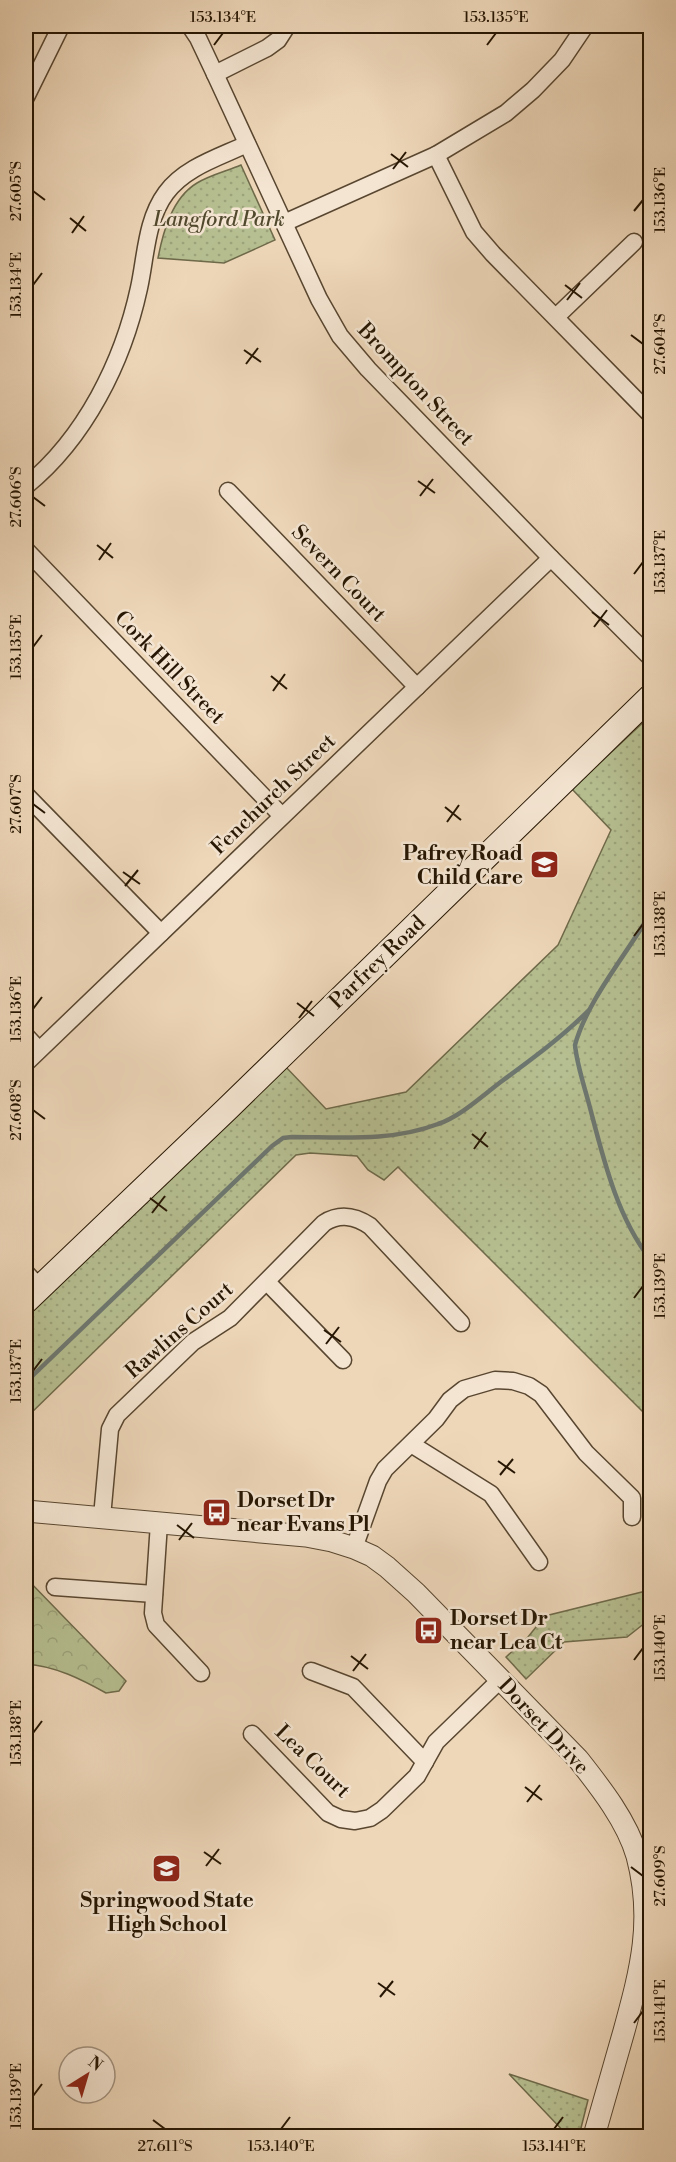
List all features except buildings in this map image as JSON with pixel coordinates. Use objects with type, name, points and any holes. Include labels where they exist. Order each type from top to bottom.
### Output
[{"type":"main road","name":"Parfrey Road","points":[[30,1287],[227,1109],[651,697]]},
{"type":"street","points":[[26,97],[61,26]]},
{"type":"street","name":"Brompton Street","points":[[190,26],[198,38],[319,298],[340,336],[368,369],[551,558],[651,657]]},
{"type":"street","points":[[215,74],[267,48],[278,40],[287,26]]},
{"type":"street","points":[[284,223],[436,155],[506,113],[533,90],[562,60],[585,26]]},
{"type":"street","points":[[26,486],[70,440],[97,400],[113,369],[123,347],[139,288],[150,224],[166,193],[184,174],[247,144]]},
{"type":"street","points":[[436,155],[474,232],[651,414]]},
{"type":"street","points":[[556,317],[634,242]]},
{"type":"street","name":"Severn Court","points":[[228,491],[417,687]]},
{"type":"street","name":"Cork Hill Street","points":[[26,550],[282,816]]},
{"type":"street","name":"Fenchurch Street","points":[[26,1063],[551,558]]},
{"type":"street","points":[[26,795],[160,933]]},
{"type":"street","points":[[26,1036],[39,1050]]},
{"type":"street","name":"Rawlins Court","points":[[102,1517],[111,1429],[117,1415],[193,1342],[230,1318],[324,1223],[333,1217],[360,1219],[370,1226],[461,1323]]},
{"type":"street","points":[[267,1282],[343,1360]]},
{"type":"street","points":[[354,1548],[378,1481],[385,1469],[436,1419],[450,1400],[464,1389],[495,1380],[513,1381],[529,1386],[541,1394],[586,1453],[632,1498],[632,1517]]},
{"type":"street","points":[[411,1444],[491,1494],[539,1562]]},
{"type":"street","name":"Dorset Drive","points":[[26,1511],[306,1536],[332,1541],[372,1556],[416,1593],[578,1759],[617,1814],[636,1854],[643,1883],[646,1929],[641,1969],[594,2136]]},
{"type":"street","points":[[159,1523],[153,1613],[156,1625],[201,1673]]},
{"type":"street","points":[[55,1587],[154,1594]]},
{"type":"street","points":[[312,1671],[353,1687],[425,1761]]},
{"type":"street","name":"Lea Court","points":[[252,1734],[328,1813],[341,1819],[355,1821],[370,1818],[382,1810],[417,1776],[436,1742],[501,1680]]},
{"type":"green space","name":"Langford Park","points":[[241,165],[275,240],[224,263],[158,258],[170,216],[188,189],[213,175]]},
{"type":"green space","points":[[650,716],[650,1419],[398,1167],[384,1180],[368,1170],[357,1156],[310,1153],[296,1155],[26,1418],[26,1314],[284,1065],[326,1109],[406,1092],[558,945],[611,830],[572,789]]},
{"type":"green space","points":[[26,1578],[126,1681],[119,1691],[106,1693],[68,1674],[47,1667],[26,1664]]},
{"type":"green space","points":[[650,1590],[650,1619],[627,1637],[564,1642],[526,1679],[506,1657],[528,1637],[545,1616]]},
{"type":"green space","points":[[509,2074],[588,2100],[579,2136],[568,2136]]},
{"type":"waterway","points":[[650,914],[588,1012],[575,1045],[581,1075],[619,1205],[638,1242],[650,1259]]},
{"type":"waterway","points":[[26,1382],[283,1138],[384,1136],[402,1134],[438,1124],[471,1105],[536,1056],[588,1011]]},
{"type":"place","name":"Pafrey Road Child Care","points":[[544,865]]},
{"type":"place","name":"Dorset Dr near Evans Pl","points":[[216,1512]]},
{"type":"place","name":"Dorset Dr near Lea Ct","points":[[429,1630]]},
{"type":"place","name":"Springwood State High School","points":[[167,1869]]}]
